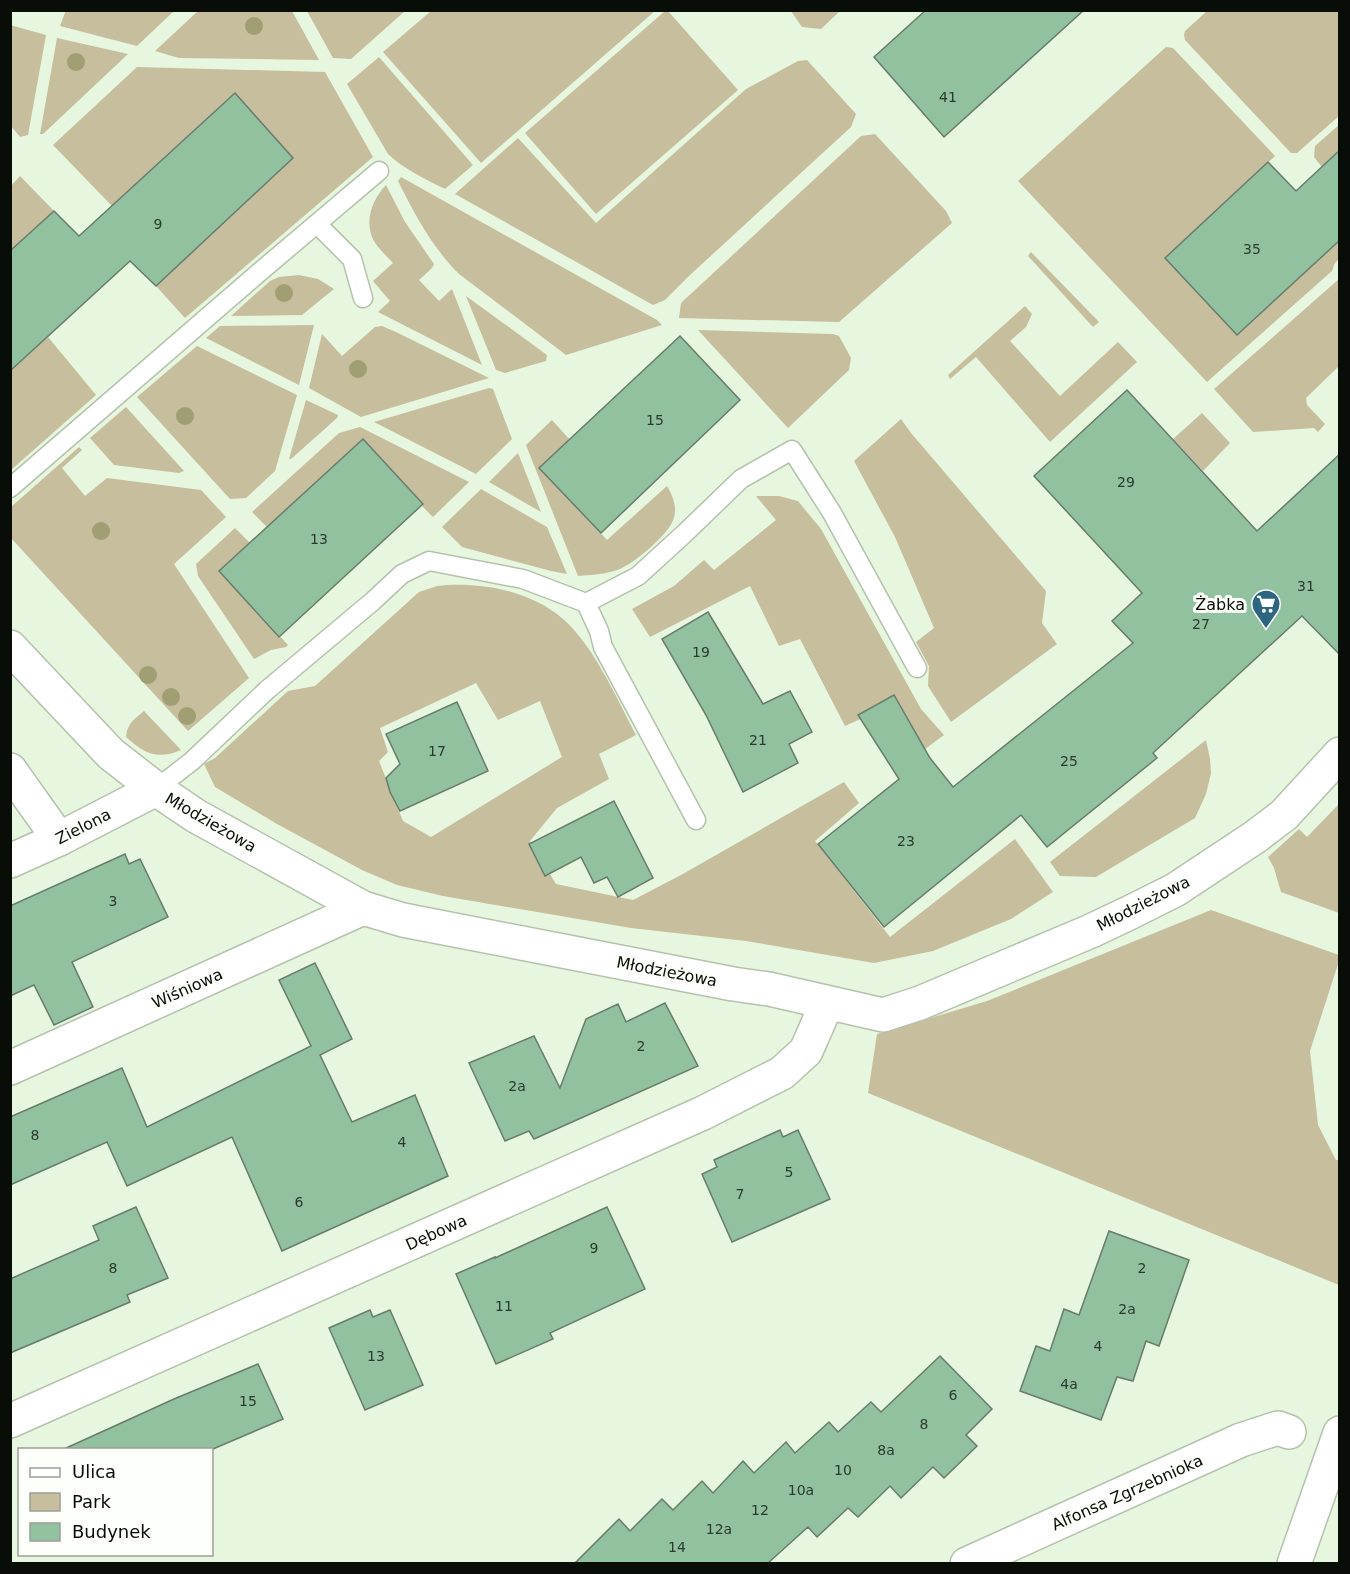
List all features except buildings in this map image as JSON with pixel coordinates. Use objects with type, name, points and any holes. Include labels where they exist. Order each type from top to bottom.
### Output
[{"type":"street","name":"Młodzieżowa","points":[[10,647],[111,754],[156,789],[196,816],[363,908],[404,920],[769,989],[883,1015],[971,982],[1131,912],[1175,890],[1284,815],[1340,754]]},
{"type":"street","points":[[10,770],[59,839]]},
{"type":"street","name":"Zielona","points":[[10,861],[59,839],[156,789]]},
{"type":"street","name":"Wiśniowa","points":[[10,1068],[363,908]]},
{"type":"street","name":"Dębowa","points":[[10,1421],[703,1113],[782,1074],[806,1051],[827,1003]]},
{"type":"street","name":"Alfonsa Zgrzebnioka","points":[[968,1563],[1241,1440],[1278,1428],[1289,1432]]},
{"type":"street","points":[[1294,1563],[1340,1433]]},
{"type":"lane","points":[[10,488],[380,171]]},
{"type":"lane","points":[[317,224],[352,259],[363,298]]},
{"type":"lane","points":[[586,603],[638,576],[741,479],[792,450],[832,513],[917,669]]},
{"type":"lane","points":[[156,789],[192,761],[267,690],[402,574],[429,561],[523,579],[586,603],[603,647],[696,820]]},
{"type":"green space","points":[[66,10],[174,11],[137,46],[60,26]]},
{"type":"green space","points":[[198,11],[292,11],[319,60],[179,58],[155,51]]},
{"type":"green space","points":[[307,11],[405,11],[351,59],[333,58]]},
{"type":"green space","points":[[431,11],[655,11],[481,163],[383,52]]},
{"type":"green space","points":[[665,11],[668,11],[738,90],[596,214],[525,133]]},
{"type":"green space","points":[[791,11],[840,11],[821,29],[802,27]]},
{"type":"green space","points":[[1207,11],[1339,11],[1339,116],[1297,153],[1291,153],[1185,40],[1185,31]]},
{"type":"green space","points":[[10,25],[46,35],[28,135],[20,137],[11,126]]},
{"type":"green space","points":[[57,38],[128,54],[43,134],[40,134]]},
{"type":"green space","points":[[1166,47],[1173,48],[1275,156],[1166,258],[1237,335],[1339,240],[1339,259],[1332,271],[1207,382],[1018,181]]},
{"type":"green space","points":[[379,57],[473,165],[445,189],[408,169],[388,154],[347,84]]},
{"type":"green space","points":[[807,60],[856,114],[851,127],[665,300],[653,305],[455,194],[518,138],[596,223],[746,89],[798,61]]},
{"type":"green space","points":[[137,67],[325,72],[373,157],[185,318],[156,286],[293,158],[235,93],[112,206],[53,145]]},
{"type":"green space","points":[[1339,125],[1339,150],[1322,167],[1314,157],[1315,146]]},
{"type":"green space","points":[[875,134],[946,211],[952,223],[839,322],[679,318],[681,303],[861,136]]},
{"type":"green space","points":[[20,176],[54,211],[11,251],[11,186]]},
{"type":"green space","points":[[401,177],[657,320],[662,325],[566,355],[449,264],[432,242],[418,218],[398,181]]},
{"type":"green space","points":[[386,185],[405,222],[434,264],[419,280],[439,301],[452,289],[482,365],[378,312],[390,301],[373,281],[393,263],[374,241],[369,223],[377,196]]},
{"type":"green space","points":[[1031,252],[1099,322],[1093,327],[1028,256]]},
{"type":"green space","points":[[299,275],[318,279],[334,289],[302,315],[231,316],[270,281],[279,277]]},
{"type":"green space","points":[[1339,279],[1339,366],[1306,398],[1307,405],[1325,424],[1318,432],[1314,428],[1253,432],[1214,389]]},
{"type":"green space","points":[[466,296],[547,355],[546,361],[505,373],[496,370]]},
{"type":"green space","points":[[1025,306],[1032,314],[1026,327],[1010,341],[1060,396],[1118,342],[1137,362],[1050,442],[976,357],[950,379],[948,375]]},
{"type":"green space","points":[[314,325],[299,385],[206,338],[220,326]]},
{"type":"green space","points":[[382,326],[489,378],[361,417],[309,388],[322,334],[342,356],[375,327]]},
{"type":"green space","points":[[698,330],[833,334],[839,336],[851,358],[849,370],[788,428]]},
{"type":"green space","points":[[48,337],[96,395],[11,470],[11,371]]},
{"type":"green space","points":[[197,346],[297,395],[275,471],[246,498],[230,499],[137,397]]},
{"type":"green space","points":[[489,388],[493,389],[512,439],[476,474],[374,422]]},
{"type":"green space","points":[[306,400],[338,415],[289,459]]},
{"type":"green space","points":[[126,407],[184,471],[179,473],[114,465],[90,438]]},
{"type":"green space","points":[[1202,413],[1230,443],[1203,471],[1173,439]]},
{"type":"green space","points":[[901,419],[1046,591],[1042,623],[1057,644],[951,722],[928,686],[929,666],[916,642],[934,628],[895,537],[854,461]]},
{"type":"green space","points":[[552,420],[570,440],[539,468],[607,540],[667,486],[672,496],[675,513],[670,527],[648,550],[620,569],[578,576],[526,445]]},
{"type":"green space","points":[[360,427],[469,482],[433,517],[421,505],[423,503],[363,439],[267,527],[252,512],[339,433]]},
{"type":"green space","points":[[79,447],[82,450],[62,468],[85,496],[107,478],[201,490],[226,517],[174,564],[249,678],[188,731],[11,538],[11,507]]},
{"type":"green space","points":[[518,453],[541,512],[489,482]]},
{"type":"green space","points":[[481,489],[547,527],[567,574],[462,547],[442,527]]},
{"type":"green space","points":[[756,496],[779,496],[798,501],[821,529],[921,709],[944,735],[917,755],[885,708],[845,726],[800,639],[779,646],[750,586],[650,637],[632,609],[674,586],[704,560],[714,570],[776,520]]},
{"type":"green space","points":[[235,528],[250,543],[219,572],[288,645],[271,650],[254,659],[198,576],[196,564]]},
{"type":"green space","points":[[437,586],[478,586],[508,591],[551,610],[563,619],[585,643],[636,735],[599,754],[609,779],[557,808],[530,841],[556,884],[633,900],[844,782],[859,803],[815,841],[890,937],[1015,839],[1053,892],[1011,919],[933,951],[874,963],[746,941],[631,928],[443,896],[397,885],[362,870],[215,787],[204,764],[215,758],[288,691],[315,686],[419,592]],"holes":[[[476,683],[498,720],[540,701],[562,757],[431,837],[403,821],[379,761],[388,752],[380,728]]]},
{"type":"green space","points":[[144,711],[181,750],[165,755],[152,754],[139,748],[126,737],[130,725]]},
{"type":"green space","points":[[1206,740],[1211,773],[1206,794],[1195,818],[1096,877],[1060,876],[1050,862]]},
{"type":"green space","points":[[1339,804],[1339,913],[1281,892],[1268,857],[1299,829],[1307,837]]},
{"type":"green space","points":[[1211,910],[1339,955],[1310,1051],[1318,1125],[1336,1160],[1339,1160],[1339,1285],[868,1093],[877,1034],[987,1001]]},
{"type":"place","name":"Żabka","points":[[1266,630]]}]
